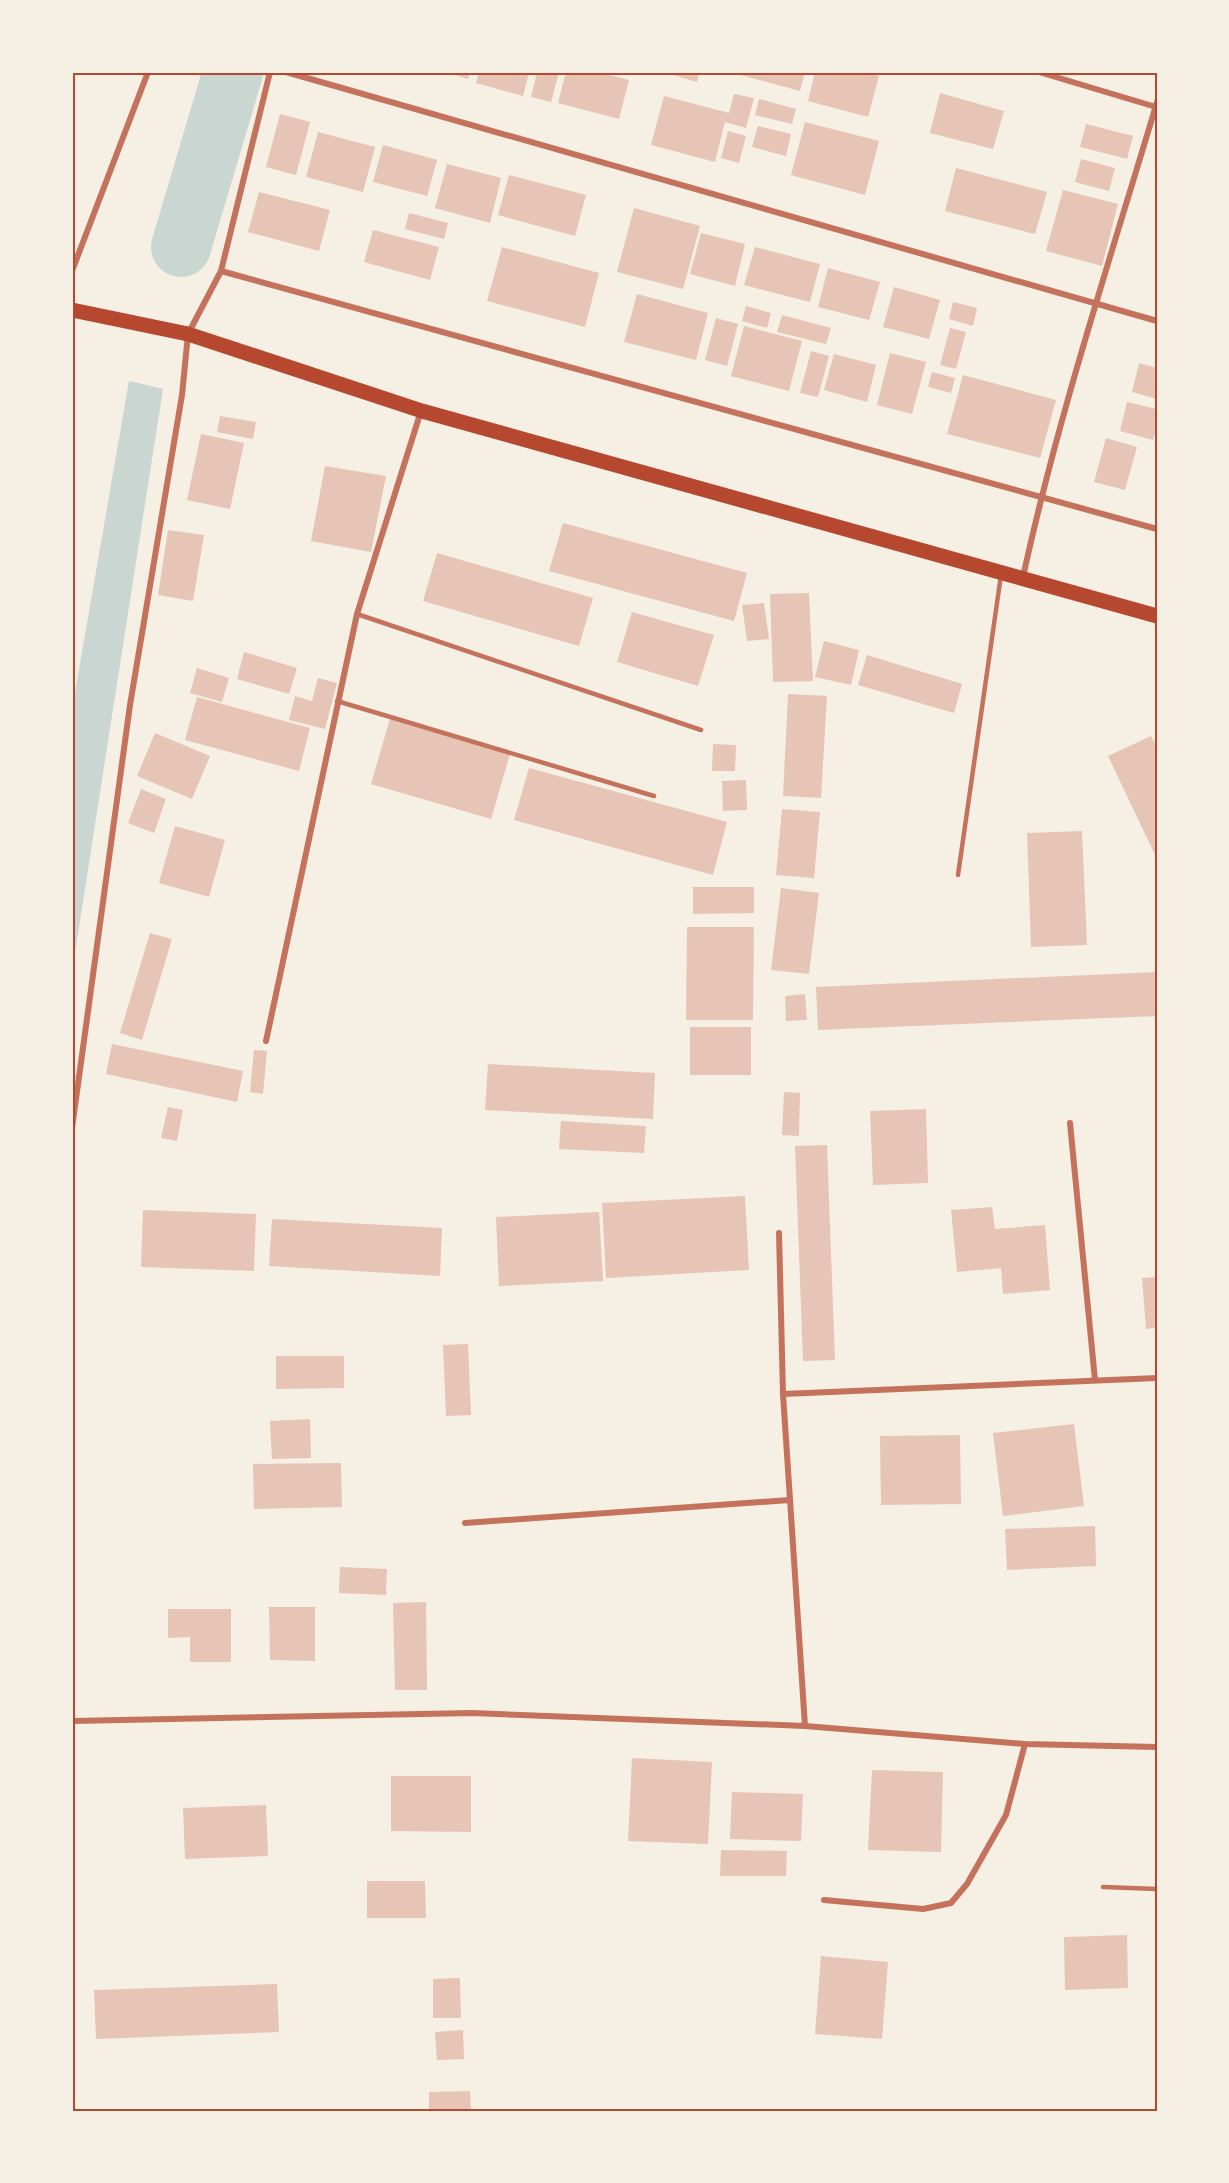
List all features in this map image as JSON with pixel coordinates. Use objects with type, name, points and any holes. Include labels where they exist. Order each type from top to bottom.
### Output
[{"type":"main road","points":[[72,310],[188,334],[422,411],[1157,616]]},
{"type":"street","points":[[72,271],[148,72]]},
{"type":"street","points":[[72,1128],[130,705],[182,396],[188,334],[221,271],[270,72]]},
{"type":"street","points":[[286,72],[1157,321]]},
{"type":"street","points":[[1023,578],[1041,496],[1096,302],[1156,104],[1039,72]]},
{"type":"street","points":[[221,271],[1157,529]]},
{"type":"street","points":[[266,1041],[357,614],[422,411]]},
{"type":"street","points":[[1070,1123],[1095,1380]]},
{"type":"street","points":[[779,1233],[783,1394],[805,1726]]},
{"type":"street","points":[[783,1394],[1157,1378]]},
{"type":"street","points":[[465,1523],[790,1500]]},
{"type":"street","points":[[72,1721],[472,1713],[805,1726],[1025,1744],[1157,1747]]},
{"type":"street","points":[[824,1900],[923,1909],[951,1903],[968,1884],[1006,1815],[1025,1744]]},
{"type":"lane","points":[[958,875],[1001,572]]},
{"type":"lane","points":[[357,614],[701,730]]},
{"type":"lane","points":[[337,701],[654,796]]},
{"type":"lane","points":[[1103,1887],[1157,1889]]},
{"type":"shaded area","points":[[129,381],[163,389],[72,972],[72,710]]},
{"type":"building","points":[[446,72],[470,72],[468,79]]},
{"type":"building","points":[[479,72],[529,72],[523,96],[476,83]]},
{"type":"building","points":[[537,72],[559,72],[551,102],[531,97]]},
{"type":"building","points":[[566,72],[599,72],[629,80],[619,119],[558,103]]},
{"type":"building","points":[[663,72],[699,72],[697,82]]},
{"type":"building","points":[[738,72],[805,72],[800,91],[737,74]]},
{"type":"building","points":[[815,72],[864,72],[879,76],[868,117],[808,101]]},
{"type":"building","points":[[940,93],[1004,111],[993,149],[930,133]]},
{"type":"building","points":[[734,94],[754,98],[746,128],[725,122],[715,162],[651,145],[664,96],[729,113]]},
{"type":"building","points":[[759,99],[796,109],[792,124],[755,115]]},
{"type":"building","points":[[280,114],[310,122],[296,175],[266,167]]},
{"type":"building","points":[[805,122],[879,141],[865,195],[791,175]]},
{"type":"building","points":[[1086,124],[1133,136],[1127,159],[1080,147]]},
{"type":"building","points":[[758,126],[791,134],[786,156],[752,147]]},
{"type":"building","points":[[728,131],[746,136],[739,163],[721,158]]},
{"type":"building","points":[[318,132],[375,147],[363,192],[306,177]]},
{"type":"building","points":[[383,145],[437,160],[427,196],[373,182]]},
{"type":"building","points":[[1081,159],[1115,168],[1109,191],[1075,182]]},
{"type":"building","points":[[447,164],[501,178],[490,223],[435,208]]},
{"type":"building","points":[[956,168],[1047,192],[1035,234],[945,211]]},
{"type":"building","points":[[509,175],[586,195],[575,236],[498,215]]},
{"type":"building","points":[[1063,190],[1118,204],[1102,266],[1046,251]]},
{"type":"building","points":[[259,192],[330,210],[319,251],[248,232]]},
{"type":"building","points":[[634,208],[700,226],[683,289],[617,272]]},
{"type":"building","points":[[409,213],[448,223],[444,239],[405,229]]},
{"type":"building","points":[[373,230],[439,247],[430,280],[364,262]]},
{"type":"building","points":[[701,233],[745,244],[735,286],[690,274]]},
{"type":"building","points":[[502,247],[599,273],[585,327],[487,301]]},
{"type":"building","points":[[755,247],[820,264],[810,302],[744,285]]},
{"type":"building","points":[[828,268],[880,282],[869,320],[818,307]]},
{"type":"building","points":[[894,287],[940,300],[929,339],[883,327]]},
{"type":"building","points":[[637,294],[708,313],[696,360],[624,342]]},
{"type":"building","points":[[953,302],[977,308],[973,326],[949,319]]},
{"type":"building","points":[[746,306],[771,313],[767,328],[742,321]]},
{"type":"building","points":[[782,315],[831,328],[826,344],[777,332]]},
{"type":"building","points":[[716,318],[738,324],[727,366],[705,360]]},
{"type":"building","points":[[744,326],[802,341],[789,391],[731,376]]},
{"type":"building","points":[[950,328],[966,332],[956,369],[940,365]]},
{"type":"building","points":[[811,351],[829,356],[818,397],[800,393]]},
{"type":"building","points":[[890,353],[926,362],[912,414],[877,405]]},
{"type":"building","points":[[834,354],[876,365],[867,402],[824,390]]},
{"type":"building","points":[[1139,363],[1157,368],[1157,399],[1132,392]]},
{"type":"building","points":[[932,372],[955,378],[951,393],[928,387]]},
{"type":"building","points":[[963,375],[1056,400],[1040,458],[947,434]]},
{"type":"building","points":[[1127,402],[1157,409],[1153,440],[1120,431]]},
{"type":"building","points":[[220,416],[256,422],[253,439],[217,432]]},
{"type":"building","points":[[201,434],[244,443],[230,509],[187,500]]},
{"type":"building","points":[[1106,438],[1137,447],[1125,490],[1094,482]]},
{"type":"building","points":[[325,466],[386,476],[371,552],[311,541]]},
{"type":"building","points":[[563,523],[747,573],[734,621],[549,571]]},
{"type":"building","points":[[168,530],[204,535],[193,601],[158,595]]},
{"type":"building","points":[[437,553],[593,598],[579,646],[423,601]]},
{"type":"building","points":[[809,593],[813,681],[773,682],[770,594]]},
{"type":"building","points":[[764,603],[769,639],[747,641],[742,605]]},
{"type":"building","points":[[632,612],[714,635],[698,686],[617,662]]},
{"type":"building","points":[[824,641],[859,650],[851,685],[815,677]]},
{"type":"building","points":[[244,652],[297,668],[289,694],[237,679]]},
{"type":"building","points":[[867,655],[962,684],[954,713],[858,685]]},
{"type":"building","points":[[197,668],[229,678],[222,702],[190,693]]},
{"type":"building","points":[[318,678],[337,683],[325,729],[289,720],[295,696],[312,701]]},
{"type":"building","points":[[788,694],[827,696],[821,798],[783,796]]},
{"type":"building","points":[[197,697],[310,728],[299,771],[185,740]]},
{"type":"building","points":[[390,719],[510,754],[491,819],[371,784]]},
{"type":"building","points":[[155,733],[210,756],[192,799],[137,776]]},
{"type":"building","points":[[1151,736],[1157,748],[1157,859],[1108,756]]},
{"type":"building","points":[[713,744],[736,745],[735,771],[712,771]]},
{"type":"building","points":[[529,768],[727,822],[713,875],[514,820]]},
{"type":"building","points":[[746,780],[747,810],[723,811],[722,781]]},
{"type":"building","points":[[141,789],[166,799],[154,833],[128,823]]},
{"type":"building","points":[[782,809],[820,812],[814,878],[776,875]]},
{"type":"building","points":[[175,826],[225,840],[209,897],[159,883]]},
{"type":"building","points":[[1082,831],[1087,945],[1031,947],[1027,833]]},
{"type":"building","points":[[693,887],[754,887],[754,913],[693,914]]},
{"type":"building","points":[[781,888],[819,893],[809,974],[771,970]]},
{"type":"building","points":[[687,927],[754,927],[753,1020],[686,1020]]},
{"type":"building","points":[[150,933],[172,939],[142,1040],[120,1033]]},
{"type":"building","points":[[1157,972],[1157,1016],[818,1030],[816,987]]},
{"type":"building","points":[[805,994],[807,1020],[786,1021],[785,996]]},
{"type":"building","points":[[690,1027],[751,1027],[751,1075],[690,1075]]},
{"type":"building","points":[[112,1044],[243,1071],[237,1102],[106,1074]]},
{"type":"building","points":[[254,1050],[267,1051],[263,1094],[250,1092]]},
{"type":"building","points":[[488,1064],[655,1073],[653,1119],[485,1110]]},
{"type":"building","points":[[784,1092],[800,1093],[799,1136],[782,1135]]},
{"type":"building","points":[[168,1107],[183,1110],[177,1141],[161,1138]]},
{"type":"building","points":[[926,1109],[928,1183],[873,1185],[870,1111]]},
{"type":"building","points":[[561,1121],[646,1126],[644,1153],[559,1149]]},
{"type":"building","points":[[827,1145],[835,1360],[803,1361],[795,1146]]},
{"type":"building","points":[[745,1196],[749,1270],[606,1278],[602,1203]]},
{"type":"building","points":[[992,1207],[995,1229],[1045,1225],[1050,1290],[1003,1294],[1001,1268],[957,1272],[951,1210]]},
{"type":"building","points":[[143,1210],[256,1214],[254,1271],[141,1267]]},
{"type":"building","points":[[599,1212],[603,1281],[499,1286],[496,1217]]},
{"type":"building","points":[[272,1219],[442,1228],[440,1276],[269,1266]]},
{"type":"building","points":[[1157,1277],[1157,1328],[1146,1329],[1142,1278]]},
{"type":"building","points":[[468,1344],[471,1415],[446,1416],[443,1345]]},
{"type":"building","points":[[276,1356],[344,1356],[344,1388],[276,1389]]},
{"type":"building","points":[[310,1419],[311,1458],[272,1459],[270,1421]]},
{"type":"building","points":[[1074,1424],[1084,1506],[1003,1516],[993,1433]]},
{"type":"building","points":[[960,1435],[961,1504],[881,1505],[880,1436]]},
{"type":"building","points":[[341,1463],[342,1507],[254,1509],[253,1464]]},
{"type":"building","points":[[1095,1526],[1096,1566],[1007,1570],[1005,1529]]},
{"type":"building","points":[[340,1567],[387,1569],[386,1595],[339,1593]]},
{"type":"building","points":[[426,1602],[427,1690],[395,1690],[393,1603]]},
{"type":"building","points":[[269,1607],[315,1607],[315,1661],[270,1660]]},
{"type":"building","points":[[168,1609],[231,1609],[231,1662],[190,1662],[190,1637],[168,1638]]},
{"type":"building","points":[[632,1758],[712,1762],[708,1844],[628,1841]]},
{"type":"building","points":[[872,1770],[943,1772],[941,1852],[868,1850]]},
{"type":"building","points":[[391,1776],[471,1776],[471,1832],[391,1831]]},
{"type":"building","points":[[732,1792],[803,1794],[801,1841],[730,1839]]},
{"type":"building","points":[[266,1805],[268,1856],[185,1859],[183,1808]]},
{"type":"building","points":[[721,1850],[787,1851],[786,1876],[720,1876]]},
{"type":"building","points":[[367,1881],[425,1881],[426,1918],[367,1918]]},
{"type":"building","points":[[1127,1935],[1128,1988],[1065,1990],[1064,1937]]},
{"type":"building","points":[[821,1956],[888,1962],[882,2039],[815,2034]]},
{"type":"building","points":[[460,1978],[461,2018],[433,2018],[433,1979]]},
{"type":"building","points":[[277,1984],[279,2032],[96,2039],[94,1990]]},
{"type":"building","points":[[463,2030],[464,2059],[437,2060],[435,2032]]},
{"type":"building","points":[[470,2091],[471,2111],[429,2111],[429,2092]]},
{"type":"waterway","points":[[181,247],[233,72]]}]
